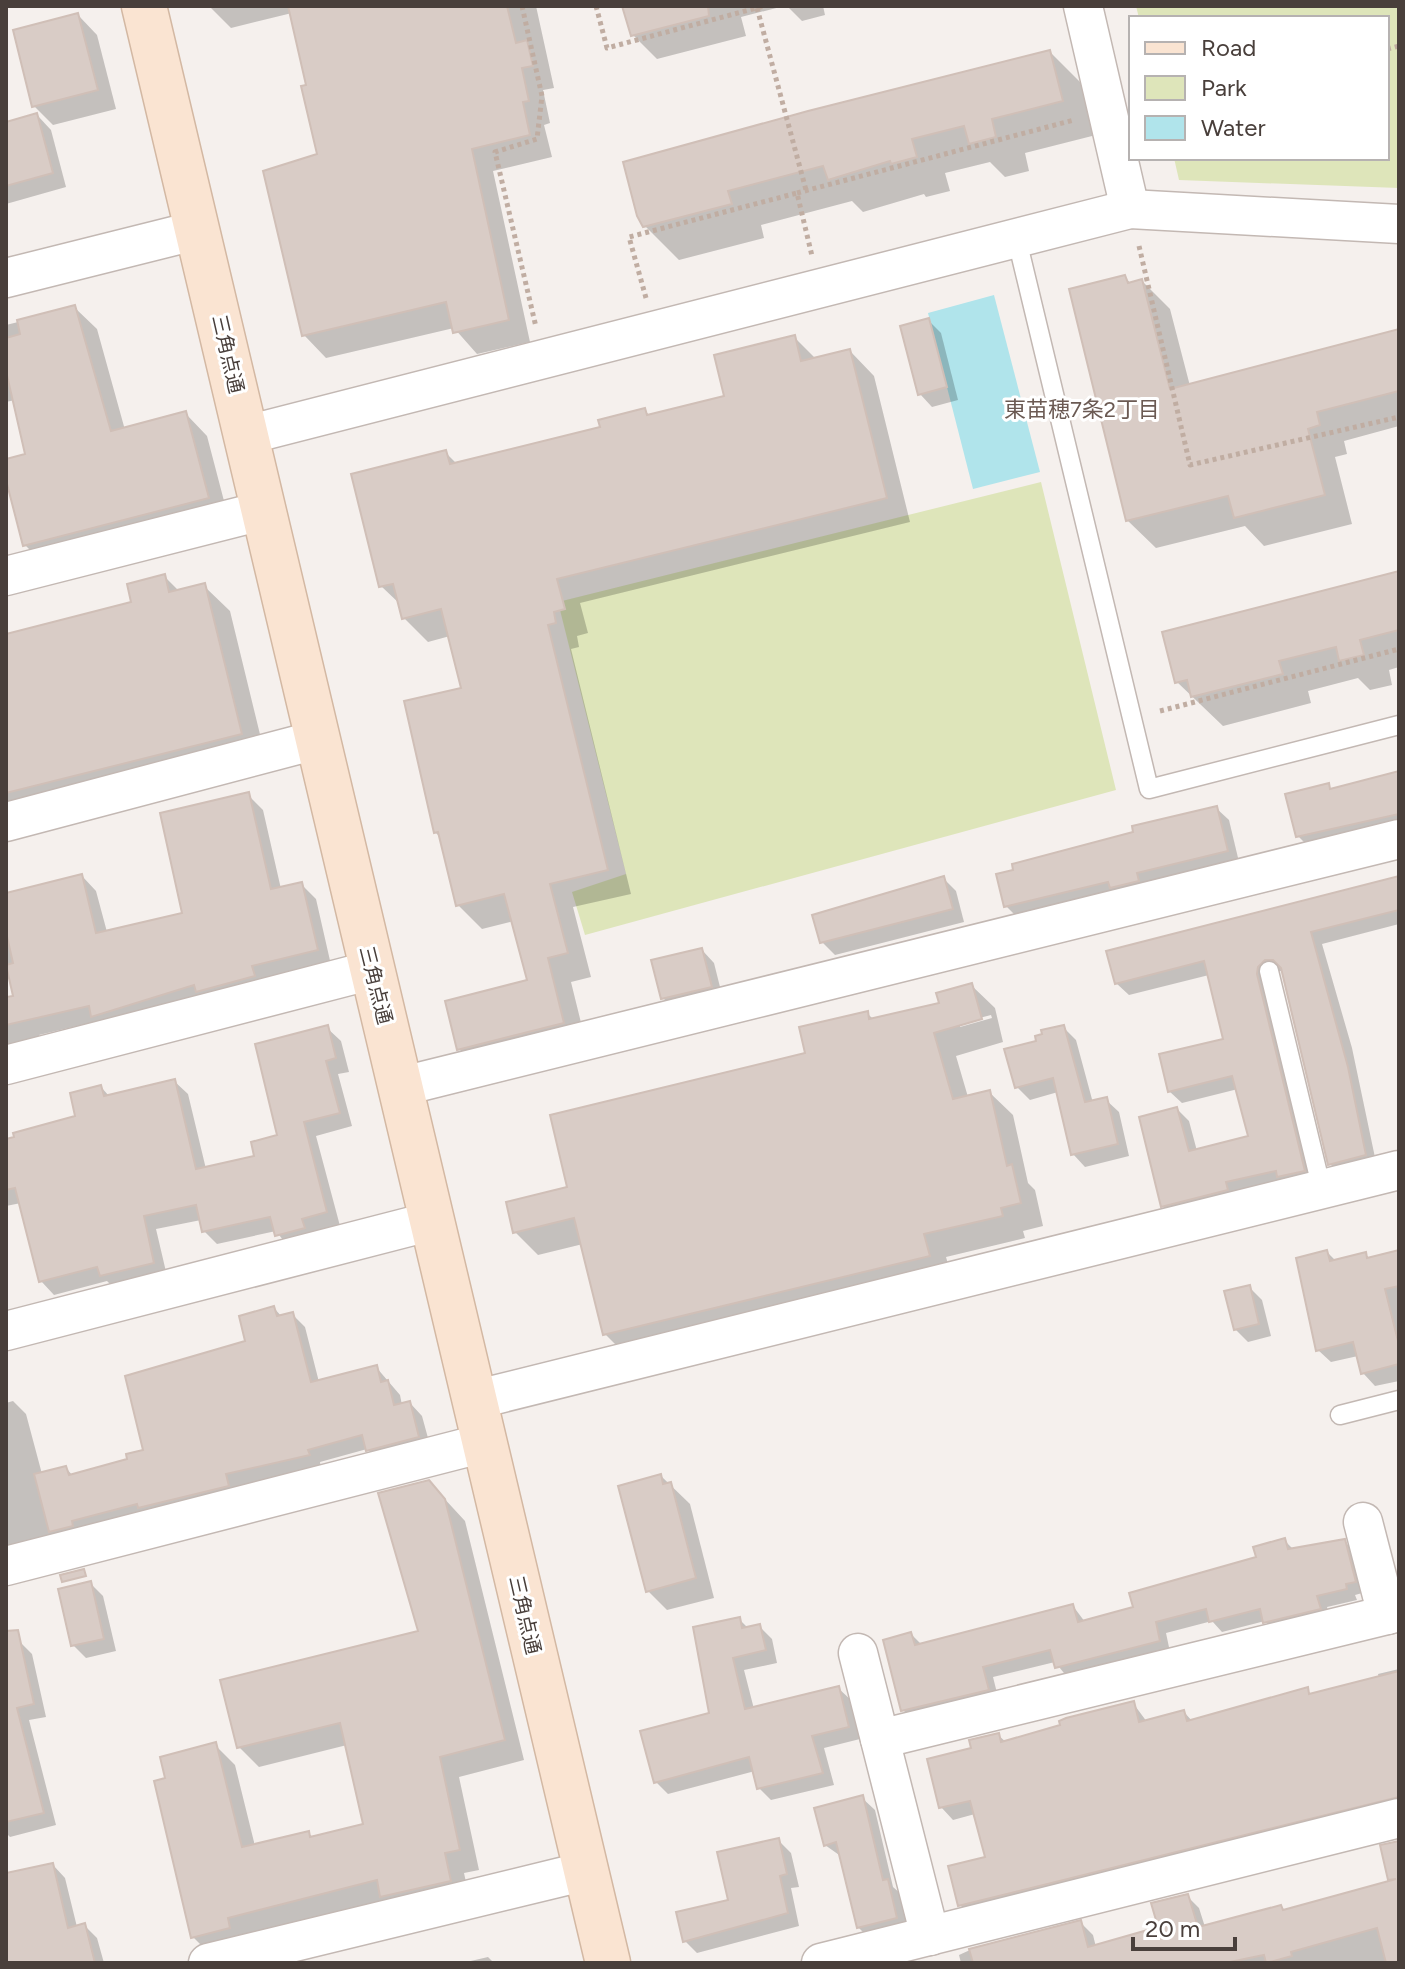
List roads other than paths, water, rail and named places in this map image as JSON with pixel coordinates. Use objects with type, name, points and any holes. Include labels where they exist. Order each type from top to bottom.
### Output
[{"type":"street","name":"三角点通","points":[[144,6],[265,510],[316,740],[403,1086],[432,1221],[608,1963]]},
{"type":"street","points":[[1083,6],[1133,222]]},
{"type":"street","points":[[247,435],[1017,240],[1133,222],[1399,224]]},
{"type":"street","points":[[6,278],[198,230]]},
{"type":"street","points":[[6,576],[265,510]]},
{"type":"street","points":[[6,822],[316,740]]},
{"type":"street","points":[[403,1086],[1399,839]]},
{"type":"street","points":[[6,1065],[372,970]]},
{"type":"street","points":[[474,1400],[1399,1170]]},
{"type":"street","points":[[6,1331],[432,1221]]},
{"type":"street","points":[[6,1566],[484,1443]]},
{"type":"street","points":[[880,1739],[1393,1613],[1363,1522]]},
{"type":"street","points":[[858,1653],[930,1936]]},
{"type":"street","points":[[821,1963],[1399,1818]]},
{"type":"street","points":[[208,1963],[586,1871]]},
{"type":"lane","points":[[1017,240],[1149,789],[1399,725]]},
{"type":"lane","points":[[1269,971],[1322,1190]]},
{"type":"lane","points":[[1340,1415],[1399,1400]]},
{"type":"water","points":[[994,295],[1040,472],[973,489],[928,313]]},
{"type":"district","name":"東苗穂7条2丁目","points":[[1082,409]]}]
